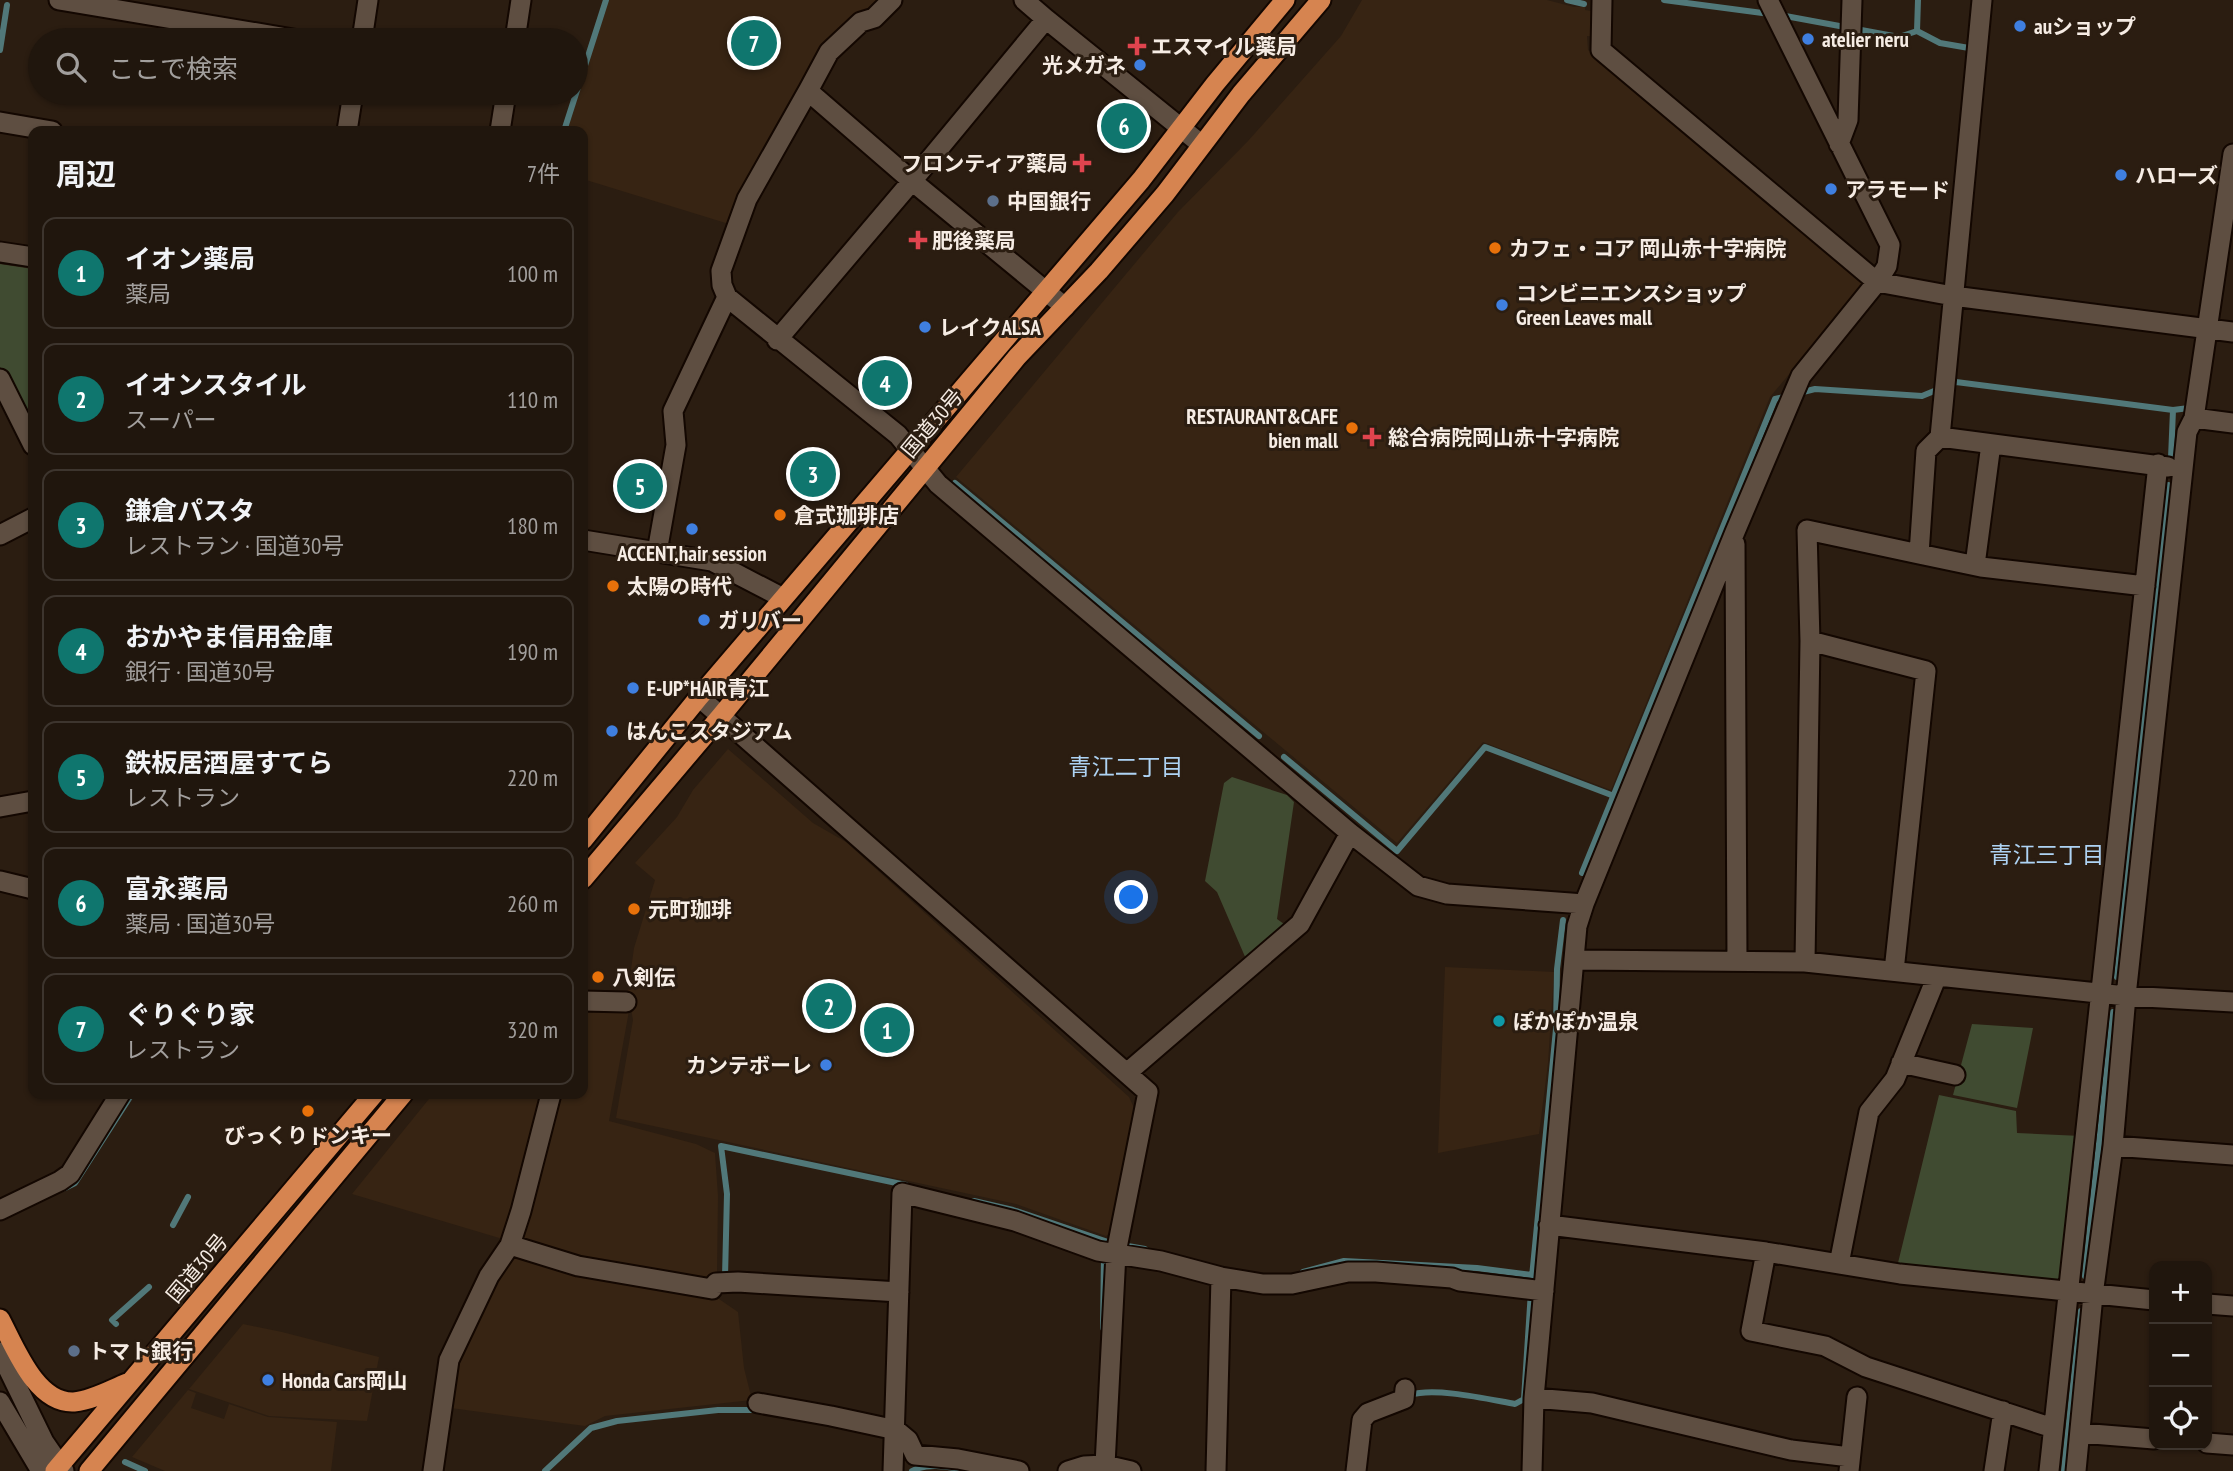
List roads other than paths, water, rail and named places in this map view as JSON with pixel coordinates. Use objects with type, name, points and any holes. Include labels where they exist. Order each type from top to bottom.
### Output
[{"type":"highway","name":"国道30号","points":[[588,834],[699,697],[1141,180],[1285,0]]},
{"type":"highway","name":"国道30号","points":[[588,873],[1017,357],[1099,271],[1165,194],[1241,94],[1321,0]]},
{"type":"highway","name":"国道30号","points":[[60,1469],[370,1099]]},
{"type":"highway","points":[[89,1471],[399,1099]]},
{"type":"highway","points":[[0,1319],[33,1380],[61,1399],[72,1402],[91,1398],[131,1382]]},
{"type":"street","points":[[59,0],[227,28]]},
{"type":"street","points":[[364,28],[368,0]]},
{"type":"street","points":[[517,28],[521,0]]},
{"type":"street","points":[[892,0],[874,18],[861,22],[829,52],[747,199],[721,271],[722,285],[727,297],[898,435],[938,485],[1350,833],[1418,886],[1447,894],[1584,904]]},
{"type":"street","points":[[1024,0],[1202,145]]},
{"type":"street","points":[[1602,0],[1601,50],[1877,282],[1952,296],[2233,332]]},
{"type":"street","points":[[1839,144],[1848,120],[1852,0]]},
{"type":"street","points":[[1919,554],[1926,451],[1940,437],[1982,0]]},
{"type":"street","points":[[1532,1471],[1536,1290],[1549,1225],[1577,926],[1735,532],[1801,376],[1887,266],[1890,245],[1773,10]]},
{"type":"street","points":[[777,340],[1046,19]]},
{"type":"street","points":[[808,91],[1065,307]]},
{"type":"street","points":[[348,126],[351,105]]},
{"type":"street","points":[[501,126],[504,105]]},
{"type":"street","points":[[0,122],[28,127]]},
{"type":"street","points":[[2076,1471],[2093,1294],[2113,1146],[2126,996],[2182,471],[2187,432],[2194,418],[2228,220],[2233,154]]},
{"type":"street","points":[[0,252],[28,256]]},
{"type":"street","points":[[657,552],[676,445],[673,411],[727,297]]},
{"type":"street","points":[[0,379],[28,435]]},
{"type":"street","points":[[2194,418],[2233,423]]},
{"type":"street","points":[[1940,437],[2158,464],[2182,471]]},
{"type":"street","points":[[1975,565],[1991,444]]},
{"type":"street","points":[[2049,1471],[2158,464]]},
{"type":"street","points":[[0,535],[28,521]]},
{"type":"street","points":[[1805,962],[1810,641],[1807,530],[1975,565],[2145,586]]},
{"type":"street","points":[[1735,532],[1737,961]]},
{"type":"street","points":[[588,541],[712,561],[783,598]]},
{"type":"street","points":[[1810,641],[1926,671],[1894,971]]},
{"type":"street","points":[[699,697],[1148,1092],[1112,1249],[1100,1465]]},
{"type":"street","points":[[0,807],[28,802]]},
{"type":"street","points":[[1128,1072],[1300,924],[1350,833]]},
{"type":"street","points":[[0,881],[28,888]]},
{"type":"street","points":[[1575,960],[1805,962],[2126,996],[2233,1002]]},
{"type":"street","points":[[1839,1264],[1869,1112],[1895,1079],[1937,976]]},
{"type":"street","points":[[588,1001],[626,1002]]},
{"type":"street","points":[[1901,1063],[1955,1075]]},
{"type":"street","points":[[0,1210],[70,1174],[117,1099]]},
{"type":"street","points":[[433,1471],[449,1360],[489,1276],[510,1245],[550,1099]]},
{"type":"street","points":[[2113,1146],[2233,1155]]},
{"type":"street","points":[[893,1471],[902,1193],[1221,1277],[1263,1284],[1292,1284],[1348,1272],[1376,1272],[1452,1278],[1460,1282],[1536,1290]]},
{"type":"street","points":[[1549,1225],[1766,1252],[1900,1274],[2149,1300]]},
{"type":"street","points":[[510,1245],[578,1266],[712,1289],[716,1283],[738,1282],[899,1292]]},
{"type":"street","points":[[1766,1252],[1751,1331],[1825,1346],[1866,1367],[2053,1427]]},
{"type":"street","points":[[1216,1471],[1221,1277]]},
{"type":"street","points":[[2212,1304],[2233,1306]]},
{"type":"street","points":[[0,1352],[60,1469]]},
{"type":"street","points":[[1356,1471],[1362,1420],[1368,1413],[1404,1399],[1405,1389]]},
{"type":"street","points":[[1534,1398],[1592,1403],[1850,1464],[1857,1397]]},
{"type":"street","points":[[0,1402],[41,1471]]},
{"type":"street","points":[[758,1403],[896,1436],[908,1440],[915,1455],[958,1459],[1019,1471]]},
{"type":"street","points":[[1994,1471],[2003,1411]]},
{"type":"street","points":[[2080,1433],[2149,1439]]},
{"type":"street","points":[[2212,1443],[2233,1445]]},
{"type":"street","points":[[1069,1471],[1100,1465],[1130,1471]]},
{"type":"waterway","points":[[588,56],[606,0]]},
{"type":"waterway","points":[[1567,0],[1584,4]]},
{"type":"waterway","points":[[1664,0],[1770,14]]},
{"type":"waterway","points":[[1917,31],[1918,0]]},
{"type":"waterway","points":[[0,50],[7,5]]},
{"type":"waterway","points":[[1780,15],[1899,37],[1917,31],[1940,43],[1969,48]]},
{"type":"waterway","points":[[566,126],[572,105]]},
{"type":"waterway","points":[[1950,385],[1956,382],[2173,410]]},
{"type":"waterway","points":[[1799,393],[1815,389],[1922,396],[1939,389]]},
{"type":"waterway","points":[[1582,873],[1775,399],[1788,396]]},
{"type":"waterway","points":[[2171,458],[2173,410],[2189,408]]},
{"type":"waterway","points":[[955,483],[1259,736]]},
{"type":"waterway","points":[[2117,977],[2168,485]]},
{"type":"waterway","points":[[1284,757],[1397,851],[1485,747],[1614,796]]},
{"type":"waterway","points":[[1532,1277],[1556,1029],[1557,969],[1563,920]]},
{"type":"waterway","points":[[2085,1276],[2113,1012]]},
{"type":"waterway","points":[[65,1188],[75,1183],[129,1099]]},
{"type":"waterway","points":[[725,1277],[727,1194],[721,1146],[906,1185]]},
{"type":"waterway","points":[[173,1225],[188,1197]]},
{"type":"waterway","points":[[974,1201],[1013,1210],[1111,1243]]},
{"type":"waterway","points":[[1122,1245],[1145,1249]]},
{"type":"waterway","points":[[1103,1328],[1104,1255]]},
{"type":"waterway","points":[[1303,1272],[1344,1261],[1477,1268],[1532,1275]]},
{"type":"waterway","points":[[116,1324],[112,1320],[149,1287]]},
{"type":"waterway","points":[[1410,1395],[1447,1393],[1515,1404],[1524,1399],[1531,1291]]},
{"type":"waterway","points":[[2064,1471],[2081,1311]]},
{"type":"waterway","points":[[545,1471],[591,1428],[617,1421],[718,1410],[758,1410]]},
{"type":"waterway","points":[[125,1462],[145,1471]]},
{"type":"waterway","points":[[912,1471],[932,1466],[966,1470]]},
{"type":"place","name":"auショップ","points":[[2020,26]]},
{"type":"place","name":"atelier neru","points":[[1808,39]]},
{"type":"place","name":"ぐりぐり家","points":[[754,43]]},
{"type":"place","name":"エスマイル薬局","points":[[1137,46]]},
{"type":"place","name":"光メガネ","points":[[1140,65]]},
{"type":"place","name":"富永薬局","points":[[1124,126]]},
{"type":"place","name":"フロンティア薬局","points":[[1082,163]]},
{"type":"place","name":"ハローズ","points":[[2121,175]]},
{"type":"place","name":"アラモード","points":[[1831,189]]},
{"type":"place","name":"中国銀行","points":[[993,201]]},
{"type":"place","name":"肥後薬局","points":[[918,240]]},
{"type":"place","name":"カフェ・コア 岡山赤十字病院","points":[[1495,248]]},
{"type":"place","name":"コンビニエンスショップ Green Leaves mall","points":[[1502,305]]},
{"type":"place","name":"レイクALSA","points":[[925,327]]},
{"type":"place","name":"おかやま信用金庫","points":[[885,383]]},
{"type":"place","name":"RESTAURANT&CAFE bien mall","points":[[1352,428]]},
{"type":"place","name":"総合病院岡山赤十字病院","points":[[1372,437]]},
{"type":"place","name":"鎌倉パスタ","points":[[813,474]]},
{"type":"place","name":"鉄板居酒屋すてら","points":[[640,486]]},
{"type":"place","name":"倉式珈琲店","points":[[780,515]]},
{"type":"place","name":"ACCENT,hair session","points":[[692,529]]},
{"type":"place","name":"太陽の時代","points":[[613,586]]},
{"type":"place","name":"ガリバー","points":[[704,620]]},
{"type":"place","name":"E-UP*HAIR青江","points":[[633,688]]},
{"type":"place","name":"はんこスタジアム","points":[[612,731]]},
{"type":"place","name":"元町珈琲","points":[[634,909]]},
{"type":"place","name":"八剣伝","points":[[598,977]]},
{"type":"place","name":"イオンスタイル","points":[[829,1006]]},
{"type":"place","name":"ぽかぽか温泉","points":[[1499,1021]]},
{"type":"place","name":"イオン薬局","points":[[887,1030]]},
{"type":"place","name":"カンテボーレ","points":[[826,1065]]},
{"type":"place","name":"びっくりドンキー","points":[[308,1111]]},
{"type":"place","name":"トマト銀行","points":[[74,1351]]},
{"type":"place","name":"Honda Cars岡山","points":[[268,1380]]},
{"type":"district","name":"青江二丁目","points":[[1126,766]]},
{"type":"district","name":"青江三丁目","points":[[2047,854]]}]
